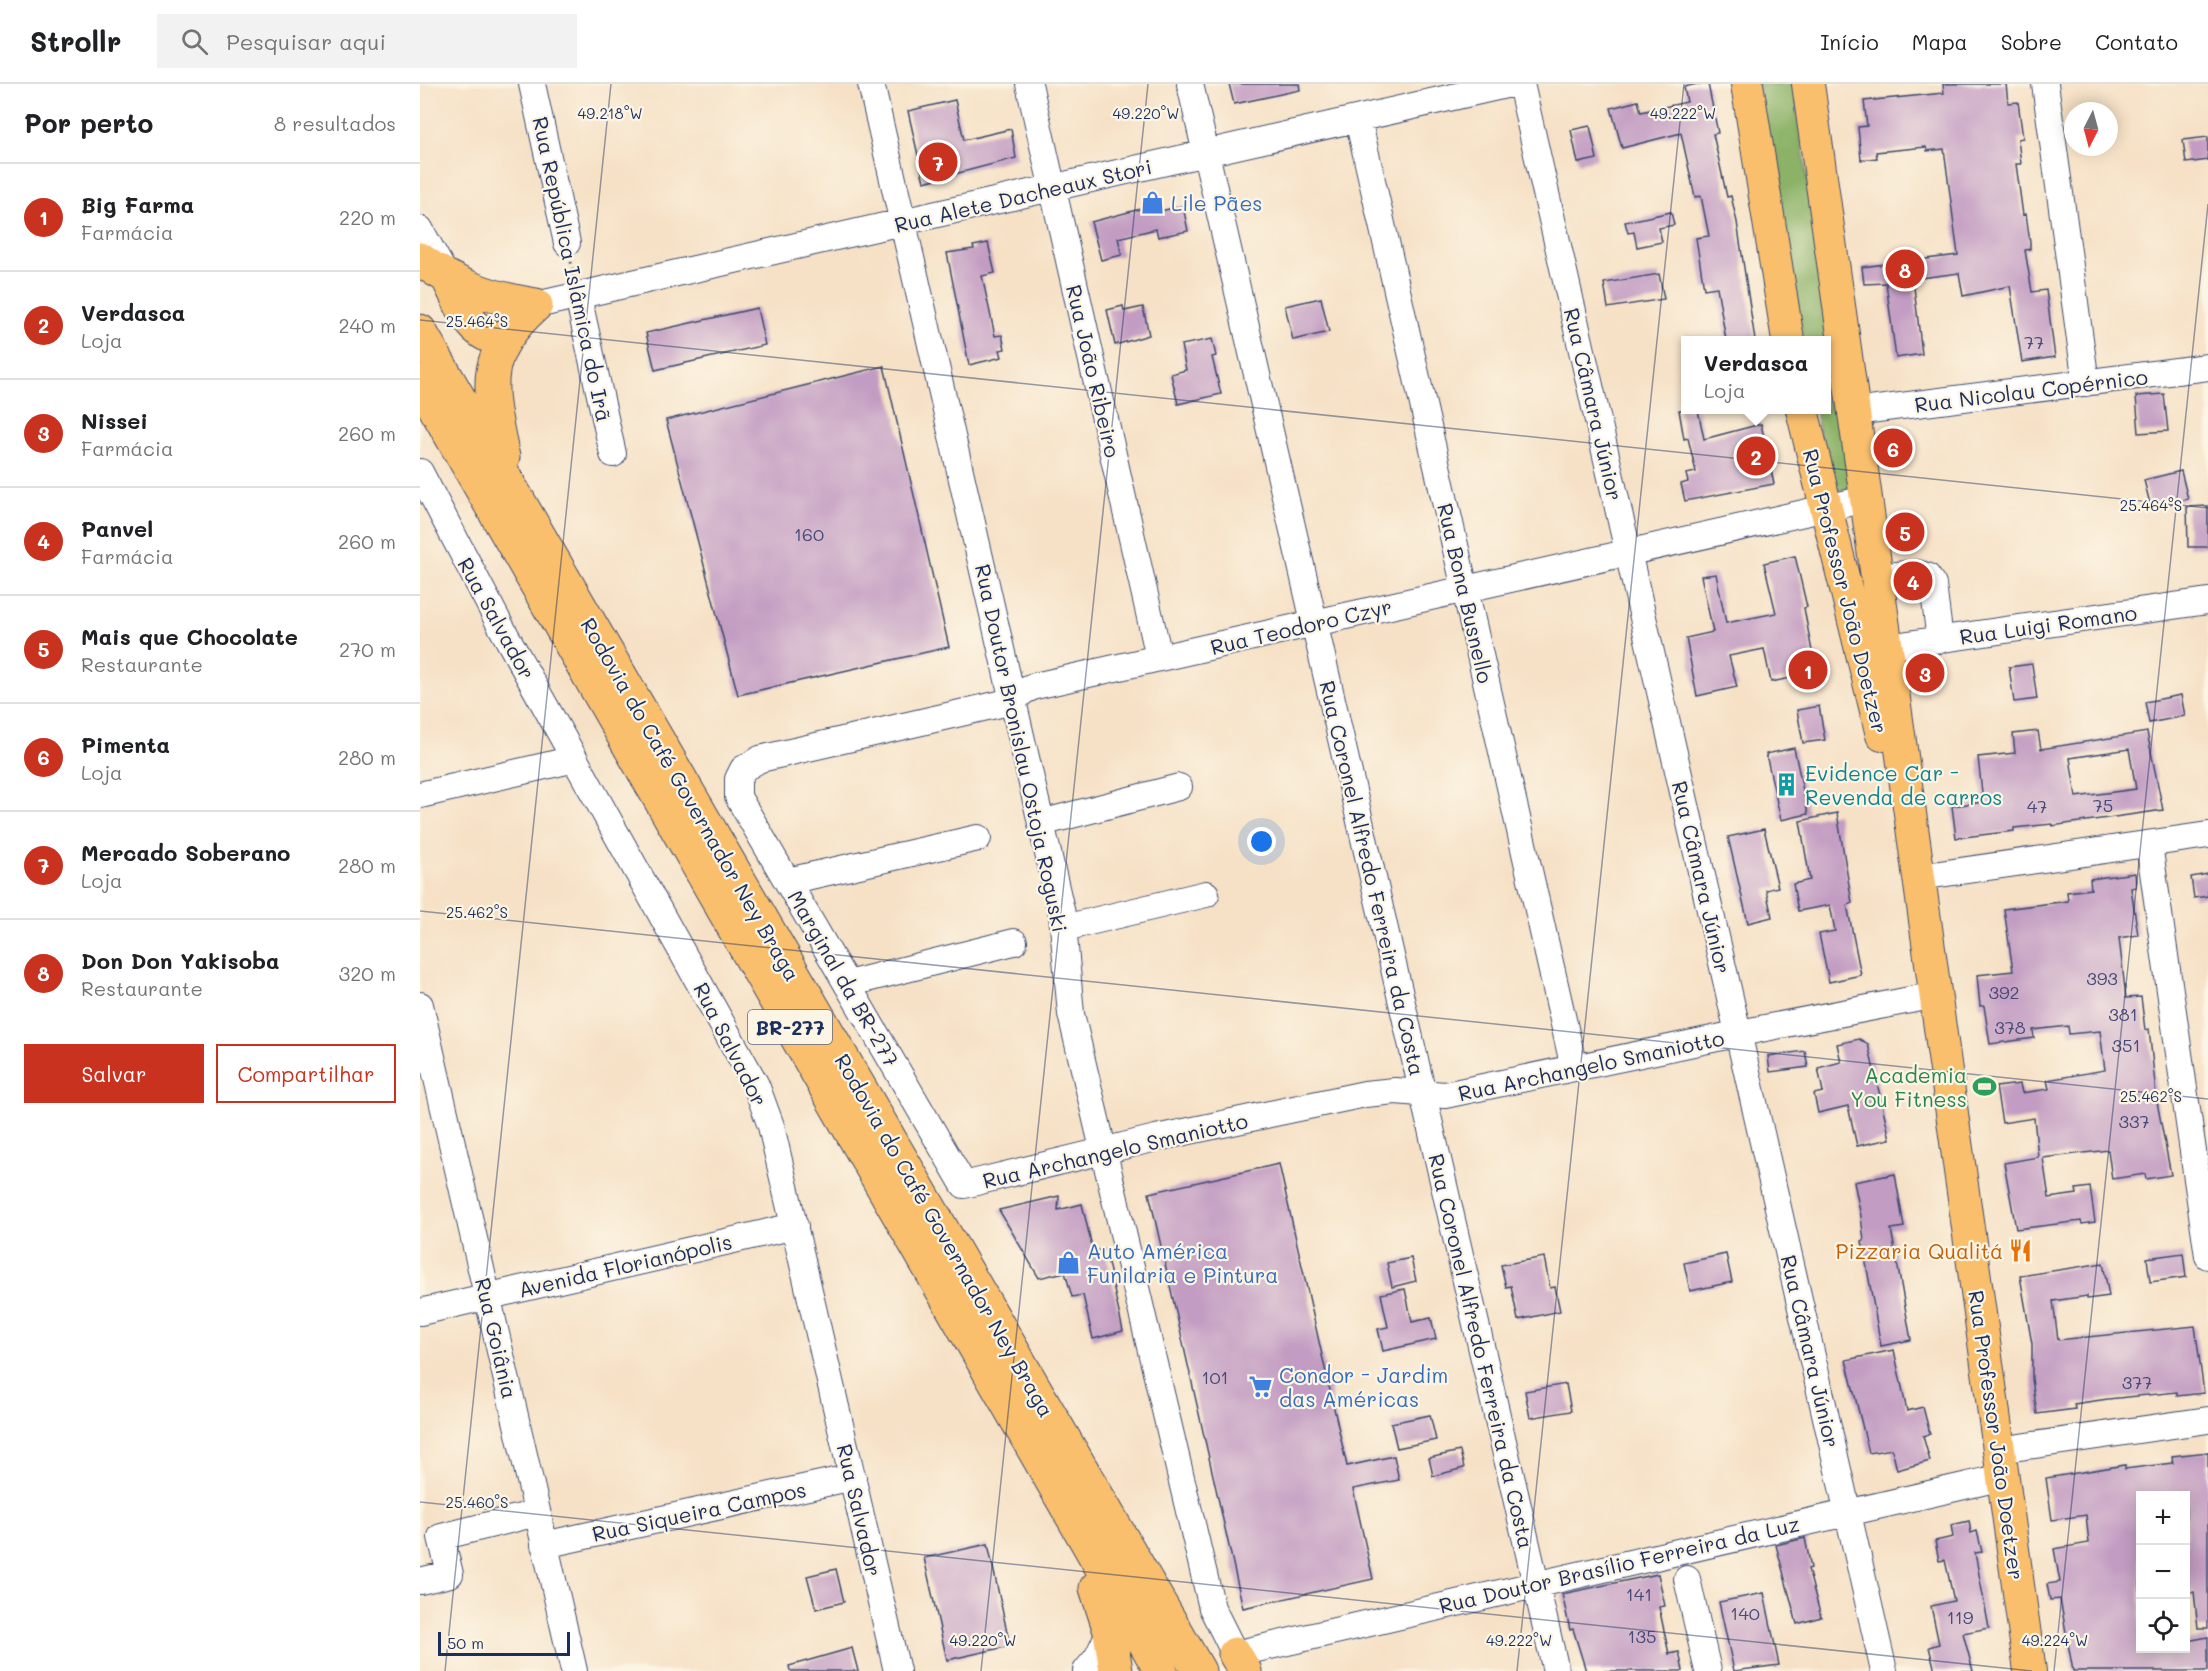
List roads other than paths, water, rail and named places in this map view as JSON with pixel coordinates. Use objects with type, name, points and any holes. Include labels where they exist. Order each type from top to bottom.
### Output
[{"type":"highway","points":[[420,259],[447,278],[484,295],[536,305]]},
{"type":"highway","points":[[447,278],[477,330],[493,339],[503,339]]},
{"type":"highway","points":[[484,295],[500,320],[503,339]]},
{"type":"highway","points":[[508,486],[491,390],[495,357],[503,339],[536,305]]},
{"type":"highway","name":"Rodovia do Café Governador Ney Braga","points":[[420,332],[1199,1671]]},
{"type":"highway","name":"Rodovia do Café Governador Ney Braga","points":[[420,382],[429,405],[1161,1671]]},
{"type":"highway","points":[[1054,1487],[1102,1604],[1110,1631],[1116,1671]]},
{"type":"main road","points":[[1747,84],[1787,336]]},
{"type":"main road","name":"Rua Professor João Doetzer","points":[[1808,84],[2030,1671]]},
{"type":"main road","name":"Rua Professor João Doetzer","points":[[1803,414],[1920,877]]},
{"type":"street","name":"Rua República Islâmica do Irã","points":[[532,84],[567,243]]},
{"type":"street","name":"Rua Doutor Bronislau Ostoja Roguski","points":[[871,84],[1064,928],[1068,998],[1103,1152],[1212,1608],[1240,1662]]},
{"type":"street","name":"Rua João Ribeiro","points":[[1029,84],[1160,657]]},
{"type":"street","name":"Rua Coronel Alfredo Ferreira da Costa","points":[[1190,84],[1556,1671]]},
{"type":"street","name":"Rua Alete Dacheaux Stori","points":[[536,305],[1510,84]]},
{"type":"street","name":"Rua Câmara Júnior","points":[[1521,84],[1884,1671]]},
{"type":"street","points":[[2045,84],[2086,383]]},
{"type":"street","name":"Rua Bona Busnello","points":[[1358,118],[1574,1068]]},
{"type":"street","points":[[420,229],[447,278]]},
{"type":"street","name":"Rua República Islâmica do Irã","points":[[578,296],[613,454]]},
{"type":"street","name":"Rua Nicolau Copérnico","points":[[1854,412],[2208,367]]},
{"type":"street","name":"Rua Salvador","points":[[420,472],[472,573],[756,1086],[771,1126],[897,1671]]},
{"type":"street","name":"Rua Teodoro Czyr","points":[[743,769],[760,759],[1013,701],[1024,691],[1035,686],[1866,499]]},
{"type":"street","points":[[1877,577],[1916,573],[1927,576],[1933,585],[1940,640]]},
{"type":"street","name":"Rua Luigi Romano","points":[[1887,647],[2208,602]]},
{"type":"street","points":[[420,795],[575,759]]},
{"type":"street","name":"Marginal da BR-277","points":[[743,769],[738,779],[738,797],[964,1185]]},
{"type":"street","points":[[1041,823],[1179,787]]},
{"type":"street","points":[[1920,877],[2208,835]]},
{"type":"street","points":[[788,881],[978,838]]},
{"type":"street","points":[[2149,844],[2208,1256]]},
{"type":"street","points":[[1064,928],[1206,894]]},
{"type":"street","points":[[847,984],[1014,942]]},
{"type":"street","name":"Rua Archangelo Smaniotto","points":[[964,1185],[1365,1094],[1422,1091],[1446,1095],[1936,995]]},
{"type":"street","name":"Rua Goiânia","points":[[420,1005],[574,1671]]},
{"type":"street","name":"Avenida Florianópolis","points":[[420,1312],[795,1226]]},
{"type":"street","name":"Rua Doutor Brasílio Ferreira da Luz","points":[[1240,1662],[1535,1583],[1847,1512],[2001,1463],[2208,1420]]},
{"type":"street","name":"Rua Siqueira Campos","points":[[544,1545],[853,1477]]},
{"type":"street","points":[[420,1581],[450,1574],[441,1537],[537,1513]]},
{"type":"street","points":[[1687,1579],[1708,1671]]},
{"type":"street","points":[[1086,1671],[1097,1658],[1110,1631]]},
{"type":"place","name":"Mercado Soberano","points":[[938,162]]},
{"type":"place","name":"Lile Pães","points":[[1153,202]]},
{"type":"place","name":"Don Don Yakisoba","points":[[1905,269]]},
{"type":"place","name":"Pimenta","points":[[1893,448]]},
{"type":"place","name":"Verdasca","points":[[1756,456]]},
{"type":"place","name":"Mais que Chocolate","points":[[1905,532]]},
{"type":"place","name":"Panvel","points":[[1913,581]]},
{"type":"place","name":"Big Farma","points":[[1808,670]]},
{"type":"place","name":"Nissei","points":[[1925,673]]},
{"type":"place","name":"Evidence Car - Revenda de carros","points":[[1787,784]]},
{"type":"place","name":"Academia You Fitness","points":[[1985,1086]]},
{"type":"place","name":"Pizzaria Qualitá","points":[[2021,1250]]},
{"type":"place","name":"Auto América Funilaria e Pintura","points":[[1069,1262]]},
{"type":"place","name":"Condor - Jardim das Américas","points":[[1261,1386]]}]
